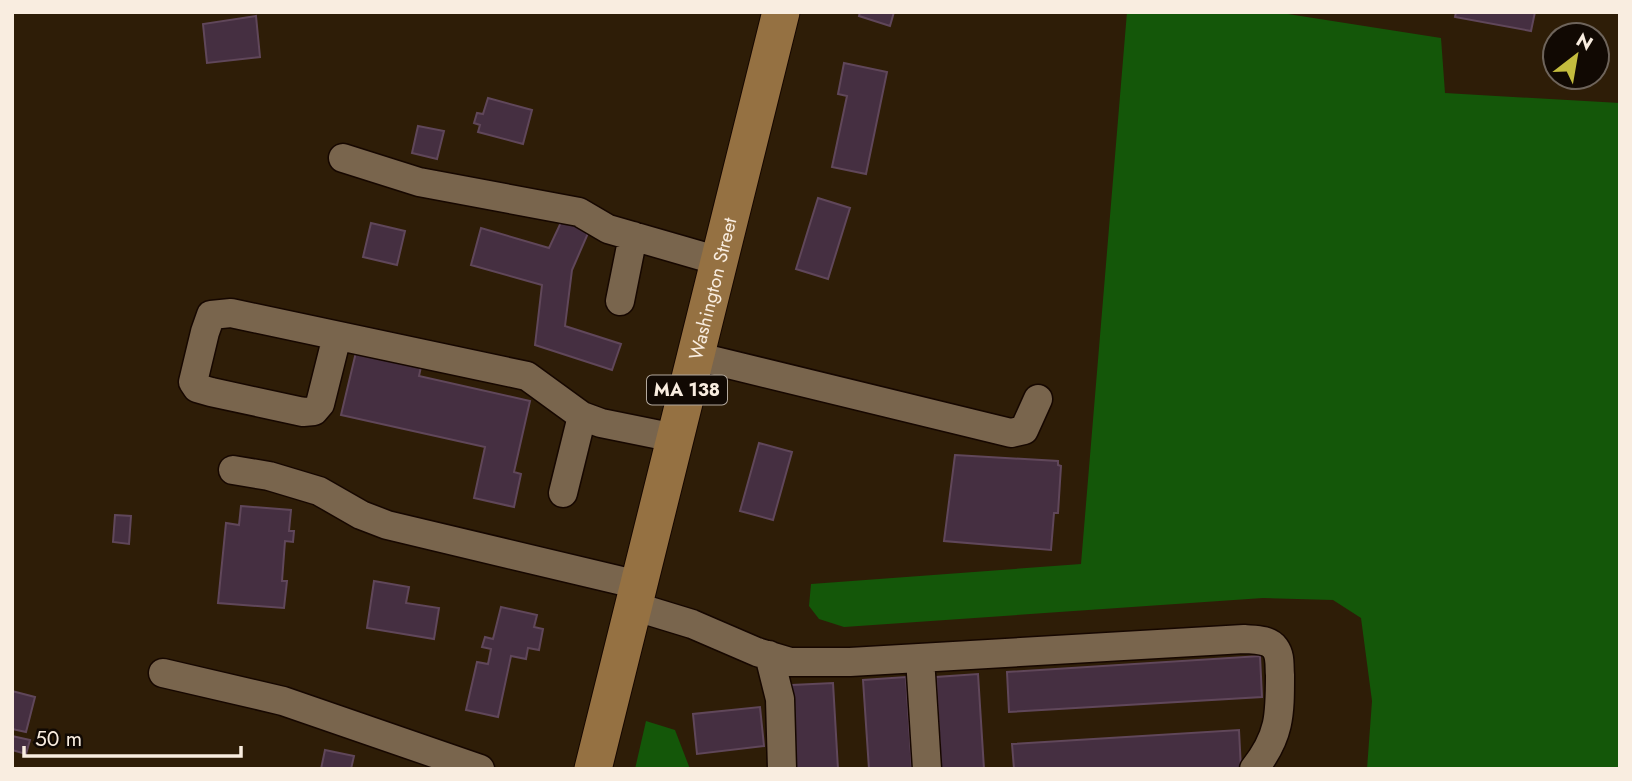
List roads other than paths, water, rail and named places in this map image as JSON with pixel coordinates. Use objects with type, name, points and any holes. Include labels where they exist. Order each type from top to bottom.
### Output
[{"type":"main road","name":"Washington Street","points":[[593,769],[781,12]]},
{"type":"lane","points":[[343,158],[419,182],[579,212],[608,229],[719,261]]},
{"type":"lane","points":[[620,301],[633,236]]},
{"type":"lane","points":[[337,336],[320,404],[314,411],[303,412],[204,390],[197,388],[193,382],[211,315],[231,313],[527,376],[582,416],[601,423],[675,438]]},
{"type":"lane","points":[[695,356],[1011,433],[1024,430],[1038,399]]},
{"type":"lane","points":[[562,493],[582,416]]},
{"type":"lane","points":[[233,470],[269,476],[319,491],[360,515],[387,525],[636,596],[692,624],[790,662],[1262,640],[1274,647],[1279,657],[1280,718],[1266,754],[1254,769]]},
{"type":"lane","points":[[769,655],[780,699],[782,769]]},
{"type":"lane","points":[[920,658],[927,769]]},
{"type":"lane","points":[[163,673],[283,701],[480,769]]}]
